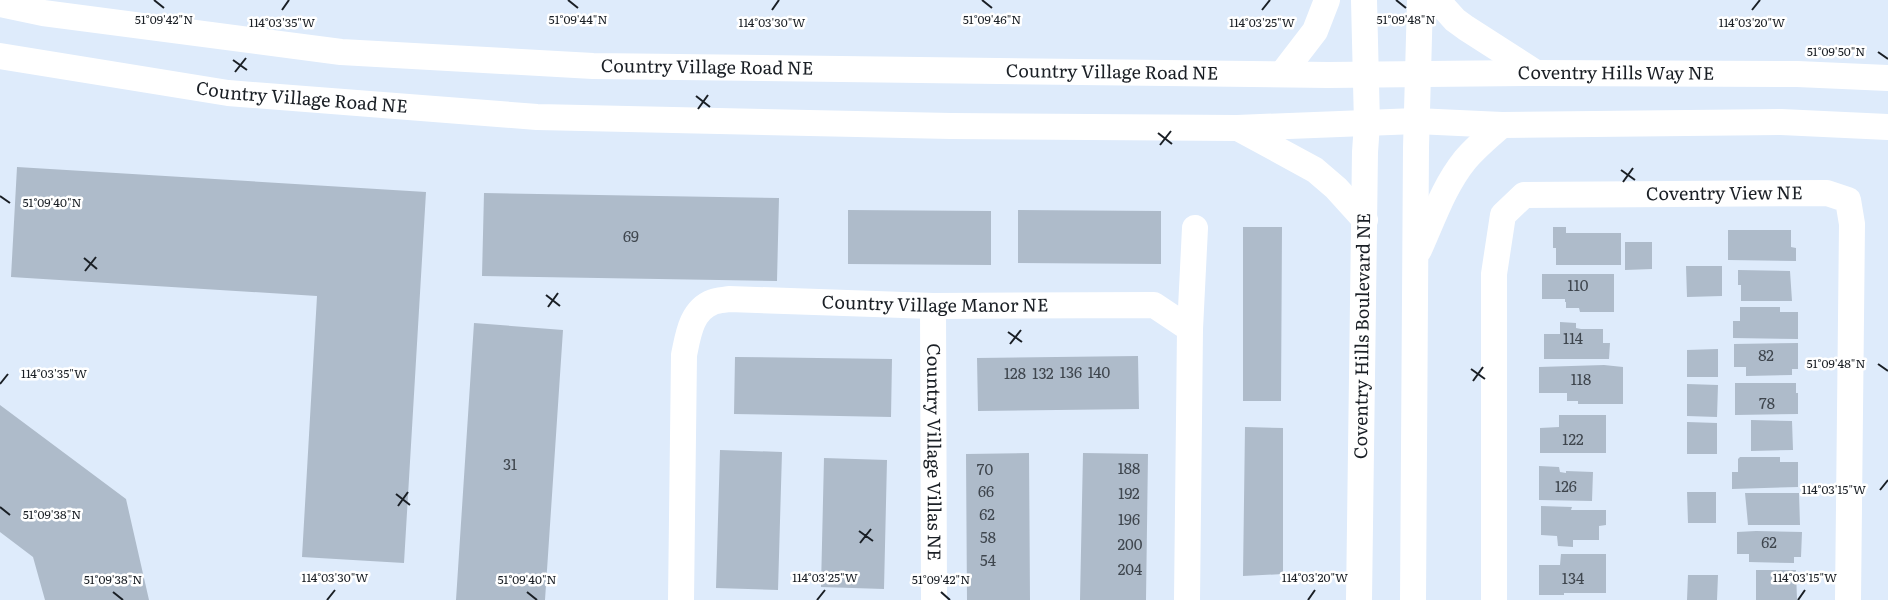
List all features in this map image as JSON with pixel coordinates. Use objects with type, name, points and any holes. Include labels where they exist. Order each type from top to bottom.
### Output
[{"type":"street","points":[[1282,74],[1315,31],[1327,0]]},
{"type":"street","points":[[1364,0],[1366,74]]},
{"type":"street","points":[[1413,600],[1416,121],[1420,0]]},
{"type":"street","points":[[1437,0],[1455,20],[1536,73]]},
{"type":"street","name":"Country Village Road NE","points":[[0,4],[43,13],[341,52],[583,66],[1328,76],[1366,74],[1418,75]]},
{"type":"street","name":"Country Village Road NE","points":[[0,56],[228,93],[537,117],[942,126],[1237,128],[1416,121]]},
{"type":"street","name":"Coventry Hills Way NE","points":[[1418,75],[1536,73],[1787,74],[1888,78]]},
{"type":"street","name":"Coventry Hills Boulevard NE","points":[[1359,600],[1365,152],[1367,124],[1366,74]]},
{"type":"street","points":[[1416,121],[1502,125],[1781,122],[1888,127]]},
{"type":"street","points":[[1415,259],[1446,189],[1464,161],[1502,125]]},
{"type":"street","points":[[1237,128],[1314,170],[1336,188],[1365,220]]},
{"type":"street","name":"Coventry View NE","points":[[1494,600],[1494,274],[1503,215],[1524,195],[1827,193],[1848,200],[1852,224],[1848,600]]},
{"type":"street","points":[[1187,600],[1190,329],[1196,228]]},
{"type":"street","name":"Country Village Manor NE","points":[[681,600],[684,355],[692,322],[712,302],[729,300],[933,306],[1154,305],[1190,329]]},
{"type":"street","name":"Country Village Villas NE","points":[[933,306],[934,600]]},
{"type":"building","points":[[17,167],[426,192],[404,563],[302,557],[317,296],[11,277]]},
{"type":"building","points":[[484,193],[779,198],[777,281],[482,276]]},
{"type":"building","points":[[848,210],[991,211],[991,265],[848,264]]},
{"type":"building","points":[[1018,210],[1161,211],[1161,264],[1018,263]]},
{"type":"building","points":[[1243,227],[1282,227],[1281,401],[1243,401]]},
{"type":"building","points":[[1553,227],[1566,227],[1566,233],[1621,233],[1621,265],[1556,265],[1556,248],[1553,248]]},
{"type":"building","points":[[1728,230],[1791,230],[1791,247],[1796,248],[1796,261],[1728,260]]},
{"type":"building","points":[[1625,242],[1652,242],[1652,269],[1625,270]]},
{"type":"building","points":[[1686,266],[1722,266],[1722,296],[1687,297]]},
{"type":"building","points":[[1738,270],[1790,271],[1792,301],[1741,301],[1741,285],[1738,285]]},
{"type":"building","points":[[1542,274],[1614,274],[1614,312],[1580,312],[1579,308],[1566,308],[1565,299],[1542,299]]},
{"type":"building","points":[[1740,307],[1780,307],[1780,312],[1798,312],[1798,339],[1733,338],[1733,321],[1740,321]]},
{"type":"building","points":[[1560,322],[1576,323],[1576,328],[1581,329],[1603,329],[1603,343],[1610,343],[1609,359],[1544,359],[1544,334],[1560,334]]},
{"type":"building","points":[[474,323],[563,330],[545,600],[456,600]]},
{"type":"building","points":[[1798,343],[1798,369],[1792,369],[1792,375],[1746,376],[1746,367],[1734,367],[1734,344]]},
{"type":"building","points":[[1718,349],[1718,377],[1687,377],[1687,350]]},
{"type":"building","points":[[1138,356],[1139,409],[978,411],[977,358]]},
{"type":"building","points":[[735,357],[892,359],[891,417],[734,414]]},
{"type":"building","points":[[1604,365],[1623,367],[1623,404],[1578,404],[1578,401],[1567,401],[1567,393],[1539,393],[1539,367]]},
{"type":"building","points":[[1735,383],[1796,383],[1798,414],[1735,415]]},
{"type":"building","points":[[1687,384],[1718,385],[1717,417],[1687,416]]},
{"type":"building","points":[[0,405],[126,499],[149,600],[45,600],[33,557],[0,532]]},
{"type":"building","points":[[1559,415],[1606,415],[1606,453],[1540,453],[1540,428],[1559,427]]},
{"type":"building","points":[[1751,420],[1792,421],[1793,450],[1751,451]]},
{"type":"building","points":[[1687,422],[1717,423],[1717,454],[1687,454]]},
{"type":"building","points":[[1245,427],[1283,428],[1283,574],[1243,576]]},
{"type":"building","points":[[720,450],[782,452],[778,590],[716,588]]},
{"type":"building","points":[[1029,453],[1030,600],[967,600],[966,454]]},
{"type":"building","points":[[1083,453],[1148,454],[1146,600],[1080,600]]},
{"type":"building","points":[[1740,457],[1780,457],[1780,462],[1798,462],[1798,487],[1732,489],[1732,472],[1738,472],[1738,459]]},
{"type":"building","points":[[824,458],[887,460],[884,589],[821,587]]},
{"type":"building","points":[[1539,466],[1559,467],[1560,472],[1566,473],[1566,471],[1593,472],[1592,501],[1539,500]]},
{"type":"building","points":[[1687,492],[1716,492],[1716,523],[1688,523]]},
{"type":"building","points":[[1745,493],[1799,493],[1800,525],[1748,525]]},
{"type":"building","points":[[1541,506],[1572,507],[1571,510],[1606,510],[1606,525],[1599,526],[1599,540],[1573,540],[1573,547],[1558,546],[1557,536],[1541,535]]},
{"type":"building","points":[[1737,532],[1802,532],[1801,557],[1794,557],[1794,563],[1749,562],[1749,554],[1737,554]]},
{"type":"building","points":[[1561,554],[1606,554],[1606,593],[1539,595],[1539,565],[1560,565]]},
{"type":"building","points":[[1756,570],[1796,570],[1797,600],[1756,600]]},
{"type":"building","points":[[1688,575],[1718,575],[1717,600],[1687,600]]}]
